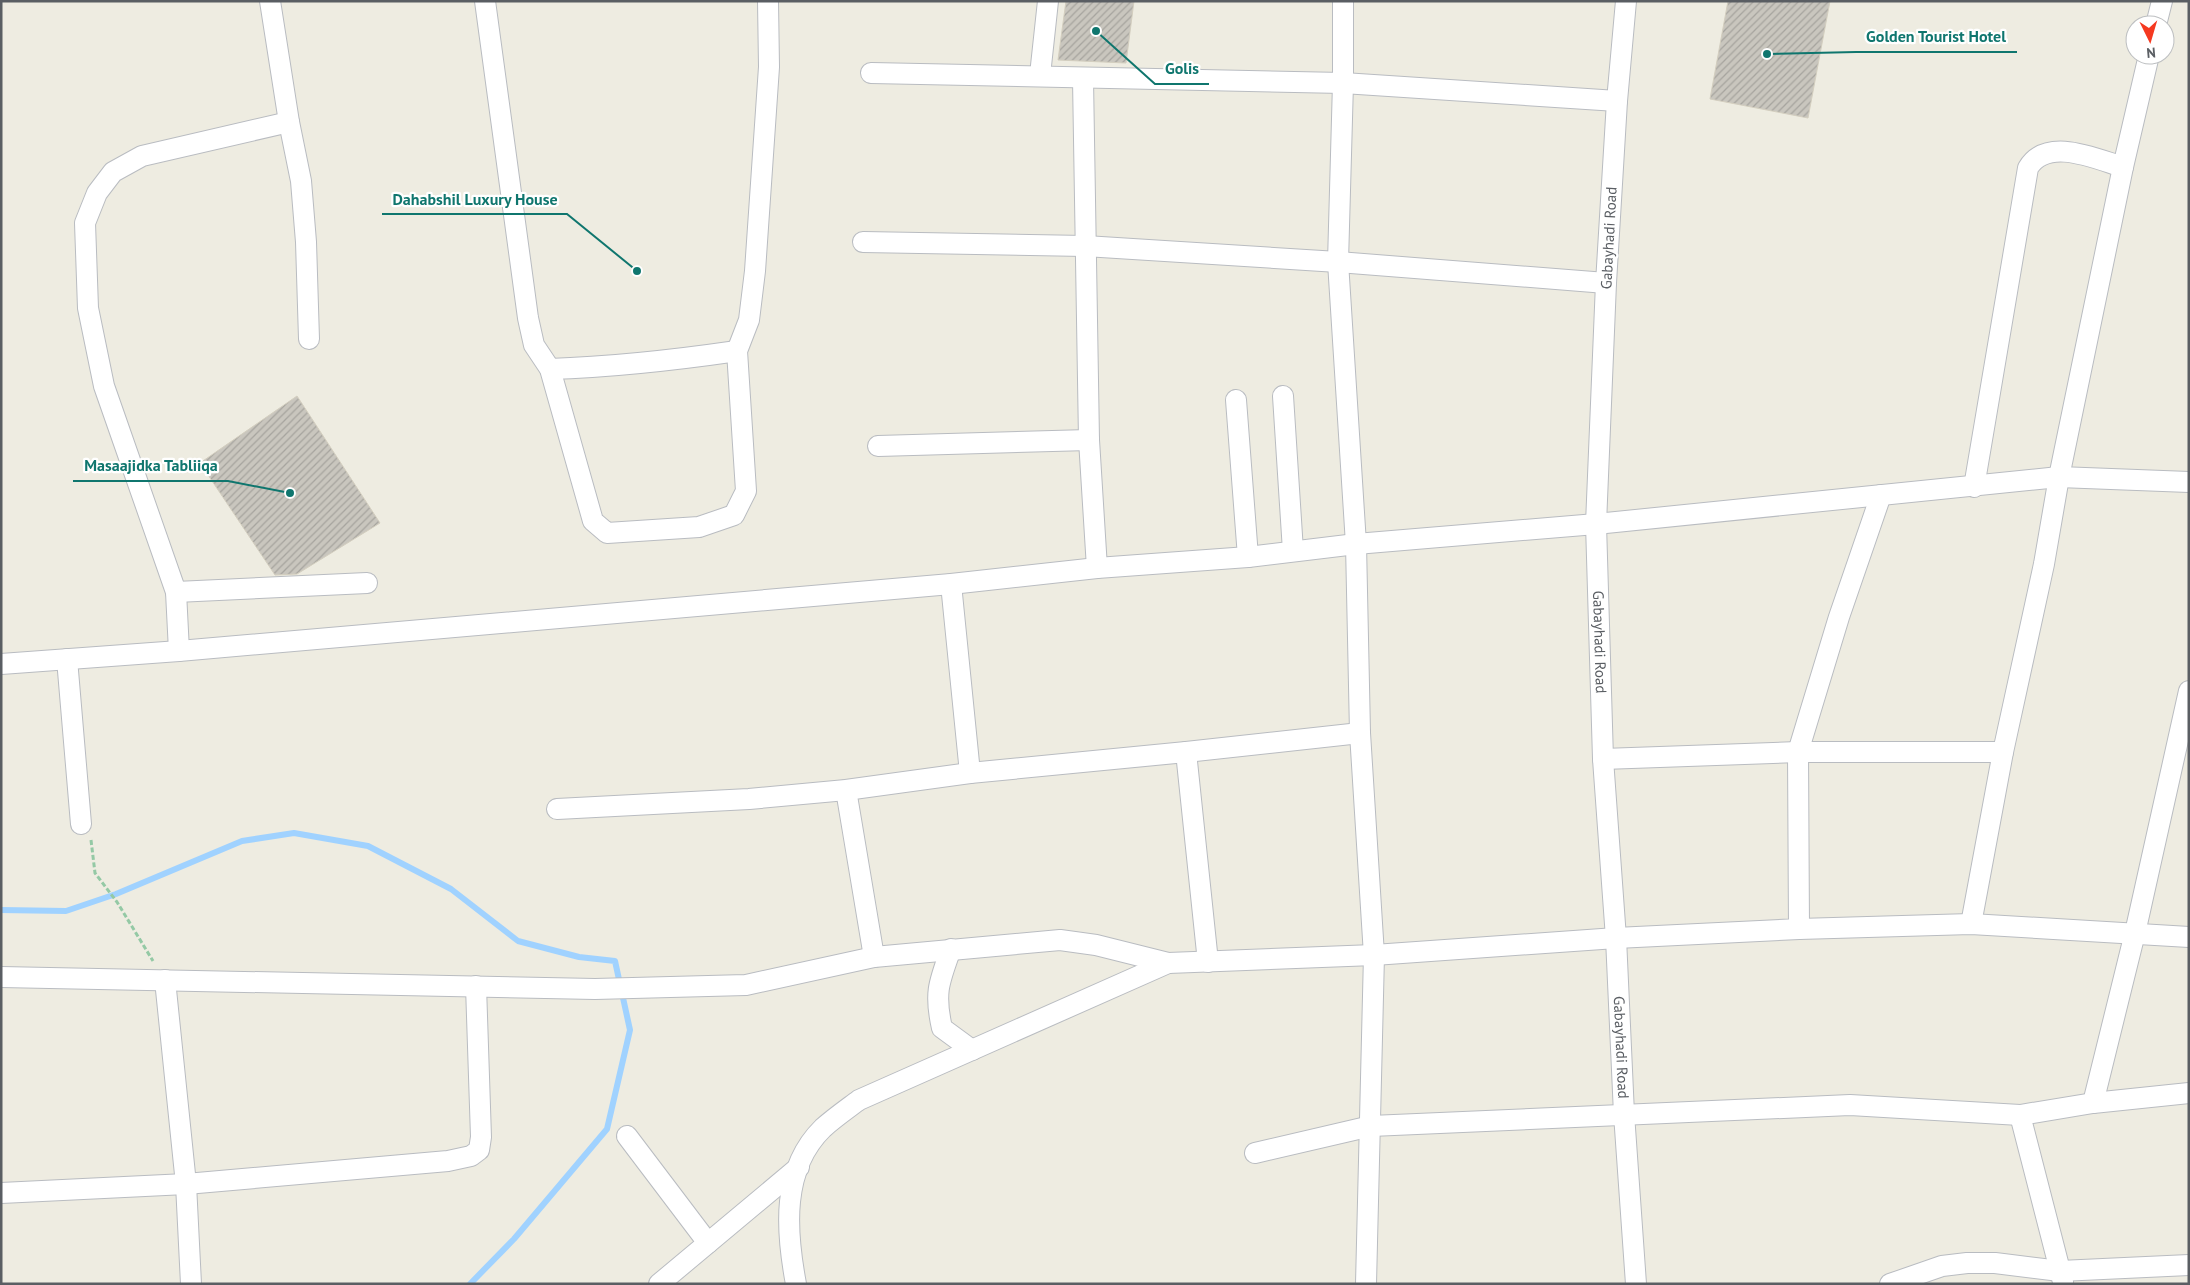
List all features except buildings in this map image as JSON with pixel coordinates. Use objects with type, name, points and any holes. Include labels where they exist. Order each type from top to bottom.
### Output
[{"type":"street","points":[[270,1],[289,122],[301,181],[306,242],[308,339]]},
{"type":"street","points":[[485,1],[528,318],[534,346],[550,369],[593,521],[607,533],[699,527],[734,515],[746,491],[737,351],[749,320],[755,271],[769,68],[768,1]]},
{"type":"street","points":[[1040,75],[1048,1]]},
{"type":"street","points":[[1343,1],[1343,83],[1338,262],[1356,544],[1360,732],[1374,955],[1366,1284]]},
{"type":"street","name":"Gabayhadi Road","points":[[1626,1],[1617,101],[1606,283],[1596,524],[1603,760],[1616,938],[1624,1114],[1636,1284]]},
{"type":"street","points":[[2158,15],[2162,1]]},
{"type":"street","points":[[1971,924],[2003,752],[2044,564],[2059,477],[2147,65]]},
{"type":"street","points":[[872,74],[1040,75],[1083,79],[1343,83],[1617,101]]},
{"type":"street","points":[[1083,79],[1088,440],[1097,568]]},
{"type":"street","points":[[179,651],[176,592],[104,386],[88,308],[86,223],[97,193],[113,172],[142,156],[289,122]]},
{"type":"street","points":[[1974,487],[2028,168],[2039,155],[2062,150],[2124,167]]},
{"type":"street","points":[[863,242],[1085,246],[1338,262],[1606,283]]},
{"type":"street","points":[[550,369],[589,368],[664,361],[737,351]]},
{"type":"street","points":[[1283,396],[1293,551]]},
{"type":"street","points":[[1236,400],[1248,557]]},
{"type":"street","points":[[878,446],[1088,440]]},
{"type":"street","points":[[1,664],[179,651],[951,584],[1097,568],[1248,557],[1356,544],[1596,524],[2059,477],[2189,482]]},
{"type":"street","points":[[1799,929],[1798,752],[1839,617],[1881,495]]},
{"type":"street","points":[[176,592],[367,583]]},
{"type":"street","points":[[951,584],[970,773]]},
{"type":"street","points":[[67,659],[81,824]]},
{"type":"street","points":[[2093,1103],[2135,933],[2189,691]]},
{"type":"street","points":[[557,809],[749,799],[846,790],[970,773],[1186,752],[1360,732]]},
{"type":"street","points":[[1186,752],[1208,962]]},
{"type":"street","points":[[1603,760],[1798,752],[2003,752]]},
{"type":"street","points":[[846,790],[874,957]]},
{"type":"street","points":[[1,977],[595,989],[652,988],[746,985],[874,957],[1060,940],[1096,945],[1168,963],[1374,955],[1616,938],[1799,929],[1971,924],[2189,937]]},
{"type":"street","points":[[951,949],[938,984],[937,1007],[942,1028],[972,1050]]},
{"type":"street","points":[[796,1284],[790,1247],[790,1194],[806,1149],[823,1129],[859,1100],[1168,963]]},
{"type":"street","points":[[165,980],[186,1184],[191,1284]]},
{"type":"street","points":[[1,1193],[186,1184],[448,1161],[471,1156],[479,1150],[481,1137],[476,986]]},
{"type":"street","points":[[1255,1153],[1371,1126],[1850,1106],[2020,1114],[2093,1103],[2189,1093]]},
{"type":"street","points":[[2020,1114],[2062,1278]]},
{"type":"street","points":[[627,1136],[708,1243]]},
{"type":"street","points":[[659,1284],[799,1167]]},
{"type":"street","points":[[1890,1284],[1942,1266],[1967,1263],[1995,1262],[2062,1278],[2189,1265]]},
{"type":"path","points":[[81,824],[90,833],[95,874],[116,902],[165,980]]},
{"type":"waterway","points":[[1,910],[66,911],[116,894],[242,841],[294,833],[368,846],[451,889],[518,941],[579,957],[615,961],[630,1030],[607,1129],[514,1239],[470,1284]]},
{"type":"place","name":"Golis","points":[[1096,31]]},
{"type":"place","name":"Golden Tourist Hotel","points":[[1767,54]]},
{"type":"place","name":"Dahabshil Luxury House","points":[[637,271]]},
{"type":"place","name":"Masaajidka Tabliiqa","points":[[290,493]]}]
